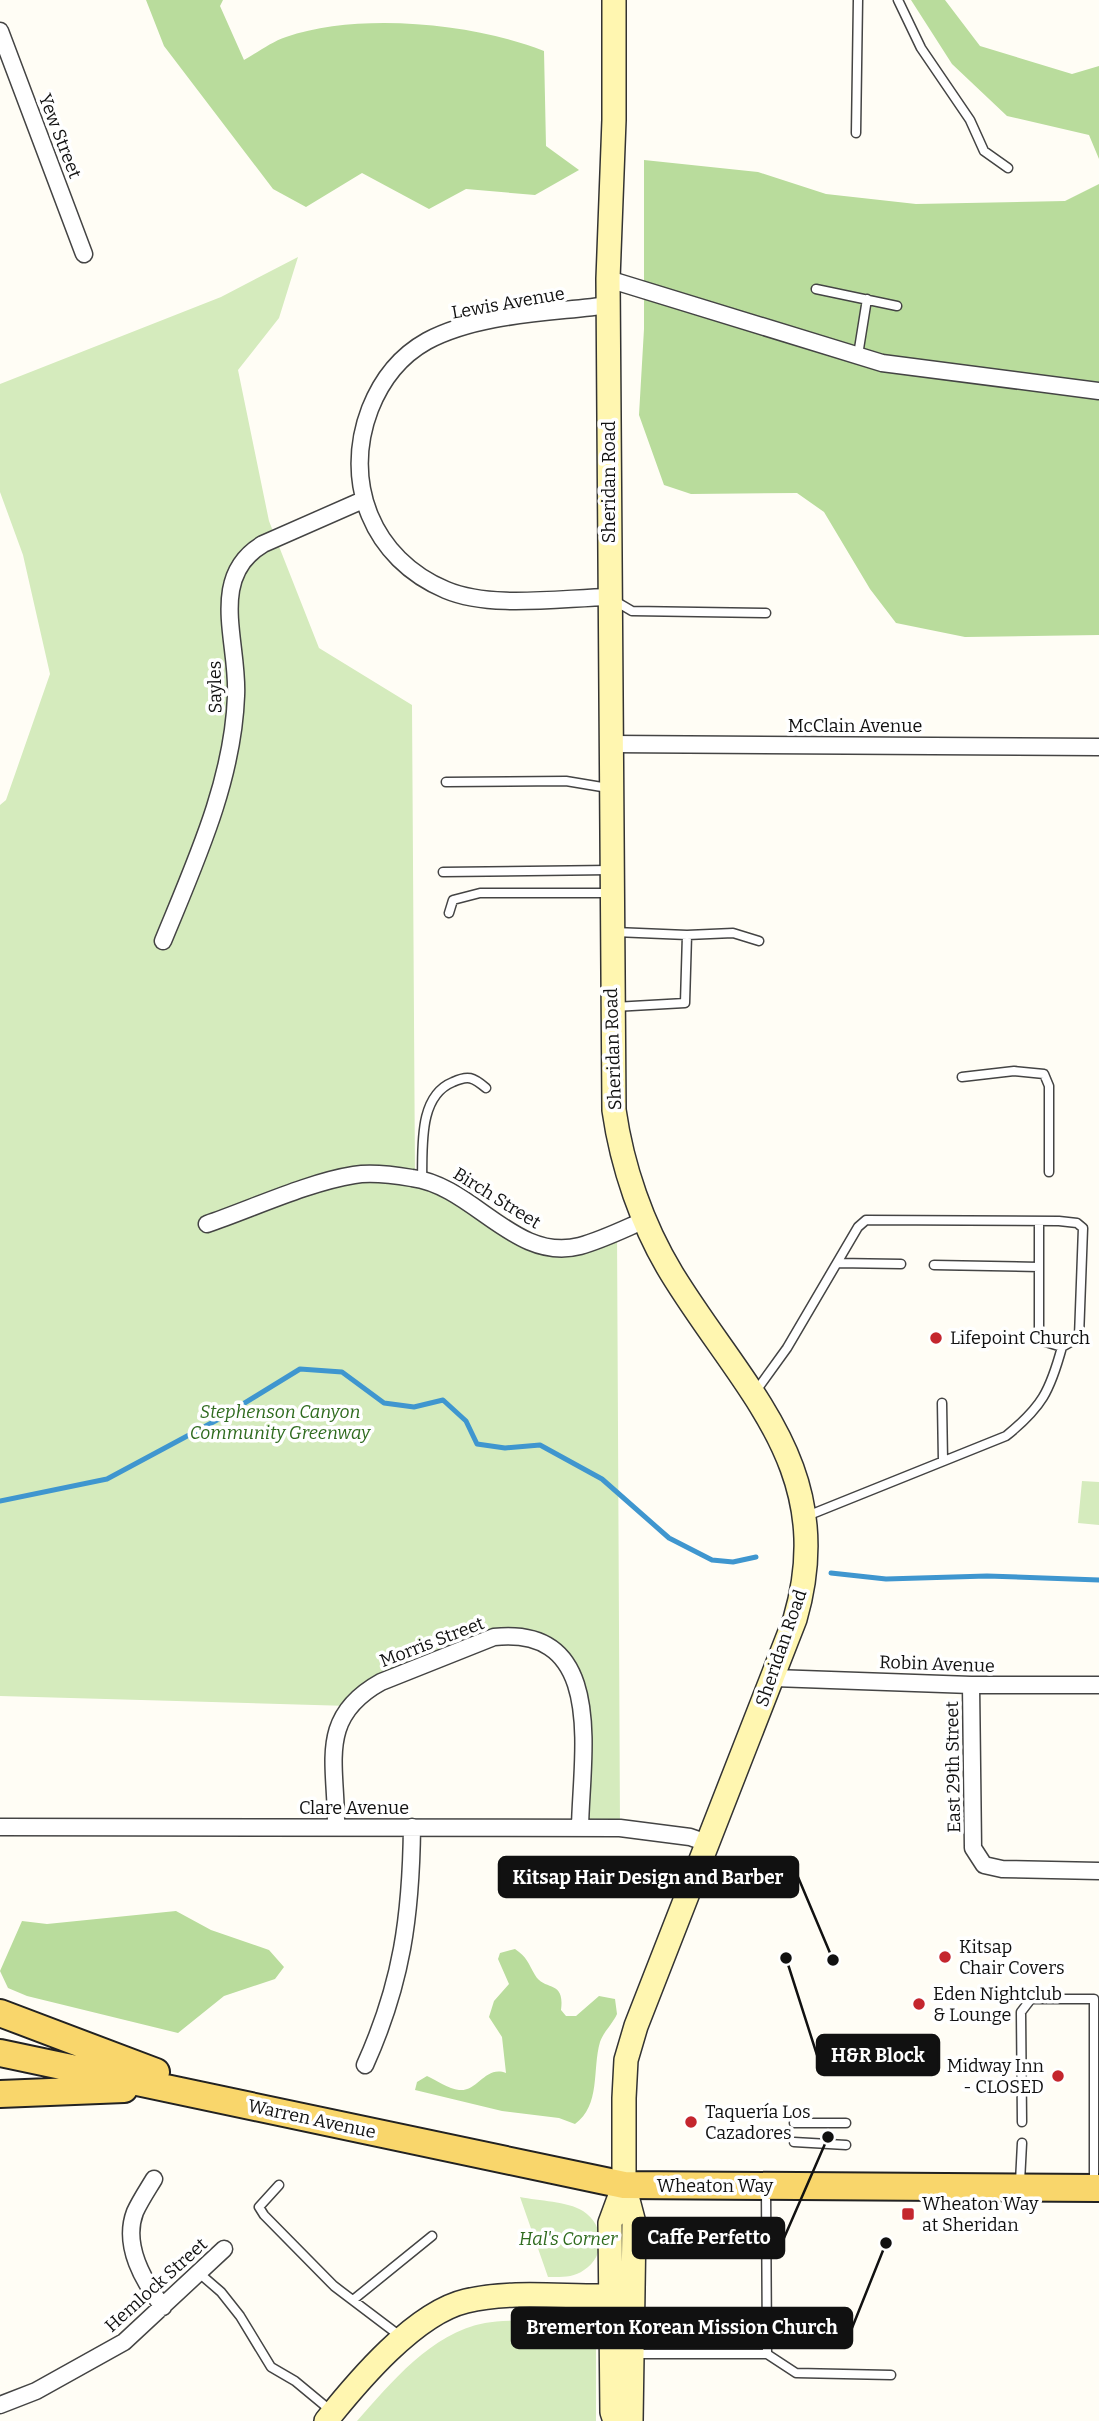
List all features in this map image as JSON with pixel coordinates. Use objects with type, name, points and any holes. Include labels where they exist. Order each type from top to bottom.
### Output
[{"type":"main road","name":"Sheridan Road","points":[[614,0],[614,120],[608,279],[611,1007],[612,1093],[616,1128],[645,1220],[672,1274],[754,1394],[789,1457],[804,1518],[806,1546],[802,1597],[774,1678],[635,2025],[626,2060],[624,2185],[634,2223],[631,2421]]},
{"type":"main road","points":[[0,2013],[243,2105]]},
{"type":"main road","name":"Warren Avenue","points":[[0,2053],[624,2185]]},
{"type":"main road","points":[[0,2094],[165,2087]]},
{"type":"main road","name":"Sheridan Road","points":[[615,2421],[612,2412],[611,2223],[624,2185]]},
{"type":"main road","name":"Wheaton Way","points":[[624,2185],[1097,2188]]},
{"type":"main road","points":[[329,2417],[421,2324],[468,2300],[513,2296],[611,2296]]},
{"type":"street","name":"Yew Street","points":[[0,31],[84,254]]},
{"type":"street","points":[[608,279],[883,363],[1099,391]]},
{"type":"street","name":"Lewis Avenue","points":[[609,305],[488,322],[451,332],[407,354],[388,375],[363,429],[359,459],[363,500],[388,546],[425,580],[463,597],[610,597]]},
{"type":"street","name":"Sayles","points":[[163,941],[195,863],[228,765],[237,693],[230,588],[237,566],[249,552],[263,544],[363,500]]},
{"type":"street","name":"McClain Avenue","points":[[611,744],[1099,747]]},
{"type":"street","name":"Birch Street","points":[[207,1224],[356,1174],[422,1179],[461,1195],[534,1244],[562,1248],[580,1246],[645,1220]]},
{"type":"street","name":"Morris Street","points":[[336,1826],[333,1748],[336,1730],[349,1706],[365,1691],[381,1682],[494,1637],[512,1635],[545,1644],[568,1663],[575,1675],[582,1702],[580,1828]]},
{"type":"street","name":"Robin Avenue","points":[[774,1678],[971,1685],[1099,1685]]},
{"type":"street","name":"East 29th Street","points":[[971,1685],[973,1849],[984,1865],[1002,1869],[1099,1871]]},
{"type":"street","name":"Clare Avenue","points":[[0,1827],[620,1828],[690,1837],[707,1843]]},
{"type":"street","points":[[365,2065],[388,2008],[407,1929],[412,1827]]},
{"type":"street","points":[[154,2179],[134,2214],[134,2244],[137,2270],[163,2307]]},
{"type":"street","name":"Hemlock Street","points":[[0,2405],[36,2391],[124,2343],[224,2249]]},
{"type":"lane","points":[[856,133],[858,0]]},
{"type":"lane","points":[[898,0],[921,48],[970,120],[984,151],[1008,168]]},
{"type":"lane","points":[[816,289],[897,306]]},
{"type":"lane","points":[[858,355],[866,299]]},
{"type":"lane","points":[[610,597],[632,611],[766,613]]},
{"type":"lane","points":[[446,782],[566,781],[611,789]]},
{"type":"lane","points":[[443,872],[611,882]]},
{"type":"lane","points":[[449,913],[453,900],[480,893],[611,882]]},
{"type":"lane","points":[[611,932],[733,933],[759,942]]},
{"type":"lane","points":[[611,1007],[685,1003],[687,934]]},
{"type":"lane","points":[[962,1077],[1014,1071],[1044,1074],[1049,1086],[1049,1172]]},
{"type":"lane","points":[[422,1179],[429,1103],[439,1087],[466,1076],[474,1077],[486,1088]]},
{"type":"lane","points":[[754,1394],[788,1348],[858,1227],[866,1220],[1077,1223],[1085,1236],[1079,1337],[1062,1347],[1051,1385],[1042,1404],[1006,1436],[804,1518]]},
{"type":"lane","points":[[1039,1221],[1039,1340],[1062,1347]]},
{"type":"lane","points":[[837,1263],[901,1264]]},
{"type":"lane","points":[[934,1265],[1039,1267]]},
{"type":"lane","points":[[942,1403],[943,1461]]},
{"type":"lane","points":[[1022,2122],[1021,2012],[1031,1999],[1094,1999],[1097,2188]]},
{"type":"lane","points":[[794,2123],[846,2123]]},
{"type":"lane","points":[[794,2142],[846,2145]]},
{"type":"lane","points":[[1020,2188],[1021,2143]]},
{"type":"lane","points":[[279,2185],[260,2207],[264,2215],[334,2286],[404,2339]]},
{"type":"lane","points":[[766,2186],[767,2354]]},
{"type":"lane","points":[[353,2300],[432,2236]]},
{"type":"lane","points":[[199,2273],[221,2292],[240,2316],[271,2367],[295,2381],[329,2417]]},
{"type":"lane","points":[[634,2354],[767,2354],[796,2373],[891,2375]]},
{"type":"green space","points":[[146,0],[223,0],[220,6],[244,60],[286,37],[315,29],[381,23],[416,24],[484,33],[544,51],[546,146],[579,170],[535,195],[466,189],[429,209],[362,173],[306,207],[273,189],[164,46]]},
{"type":"green space","points":[[911,0],[945,0],[980,46],[1072,74],[1099,66],[1099,159],[1089,135],[1007,116],[952,64]]},
{"type":"green space","points":[[644,160],[758,172],[826,194],[916,204],[1065,201],[1099,184],[1099,635],[965,637],[896,623],[870,589],[824,512],[797,493],[691,494],[664,485],[639,415],[644,329]]},
{"type":"green space","name":"Stephenson Canyon Community Greenway","points":[[298,257],[279,318],[238,370],[269,521],[319,648],[412,705],[415,1178],[522,1239],[562,1248],[617,1231],[620,1828],[580,1828],[582,1702],[556,1651],[494,1637],[349,1706],[0,1696],[0,805],[6,800],[50,674],[23,555],[0,492],[0,384],[221,297]]},
{"type":"green space","points":[[1082,1481],[1099,1482],[1099,1525],[1078,1523]]},
{"type":"green space","points":[[176,1911],[211,1930],[269,1950],[284,1967],[275,1979],[224,1996],[178,2033],[27,1996],[8,1988],[0,1971],[22,1921],[47,1924]]},
{"type":"green space","points":[[515,1949],[525,1958],[539,1980],[557,1990],[560,1994],[561,2010],[566,2016],[576,2016],[599,1996],[615,1999],[617,2014],[600,2042],[589,2107],[575,2124],[559,2118],[502,2111],[415,2090],[417,2082],[427,2076],[447,2086],[466,2090],[487,2075],[506,2073],[502,2037],[489,2017],[494,2001],[509,1984],[498,1959],[500,1953]]},
{"type":"green space","name":"Hal's Corner","points":[[520,2197],[569,2205],[590,2217],[596,2224],[600,2240],[596,2257],[591,2264],[576,2274],[548,2277]]},
{"type":"green space","points":[[572,2320],[587,2323],[596,2333],[596,2421],[357,2421],[398,2376],[447,2337],[485,2323]]},
{"type":"waterway","points":[[0,1501],[107,1479],[217,1420],[300,1369],[342,1372],[384,1403],[414,1407],[443,1400],[466,1421],[477,1444],[505,1448],[540,1445],[602,1479],[669,1538],[712,1560],[733,1562],[756,1557]]},
{"type":"waterway","points":[[831,1573],[886,1579],[987,1576],[1099,1580]]},
{"type":"place","name":"Lifepoint Church","points":[[936,1338]]},
{"type":"place","name":"Kitsap Chair Covers","points":[[945,1957]]},
{"type":"place","name":"H&R Block","points":[[786,1958]]},
{"type":"place","name":"Kitsap Hair Design and Barber","points":[[833,1960]]},
{"type":"place","name":"Eden Nightclub & Lounge","points":[[919,2004]]},
{"type":"place","name":"Midway Inn - CLOSED","points":[[1058,2076]]},
{"type":"place","name":"Taquería Los Cazadores","points":[[691,2122]]},
{"type":"place","name":"Caffe Perfetto","points":[[828,2137]]},
{"type":"place","name":"Wheaton Way at Sheridan","points":[[908,2214]]},
{"type":"place","name":"Bremerton Korean Mission Church","points":[[886,2243]]}]
